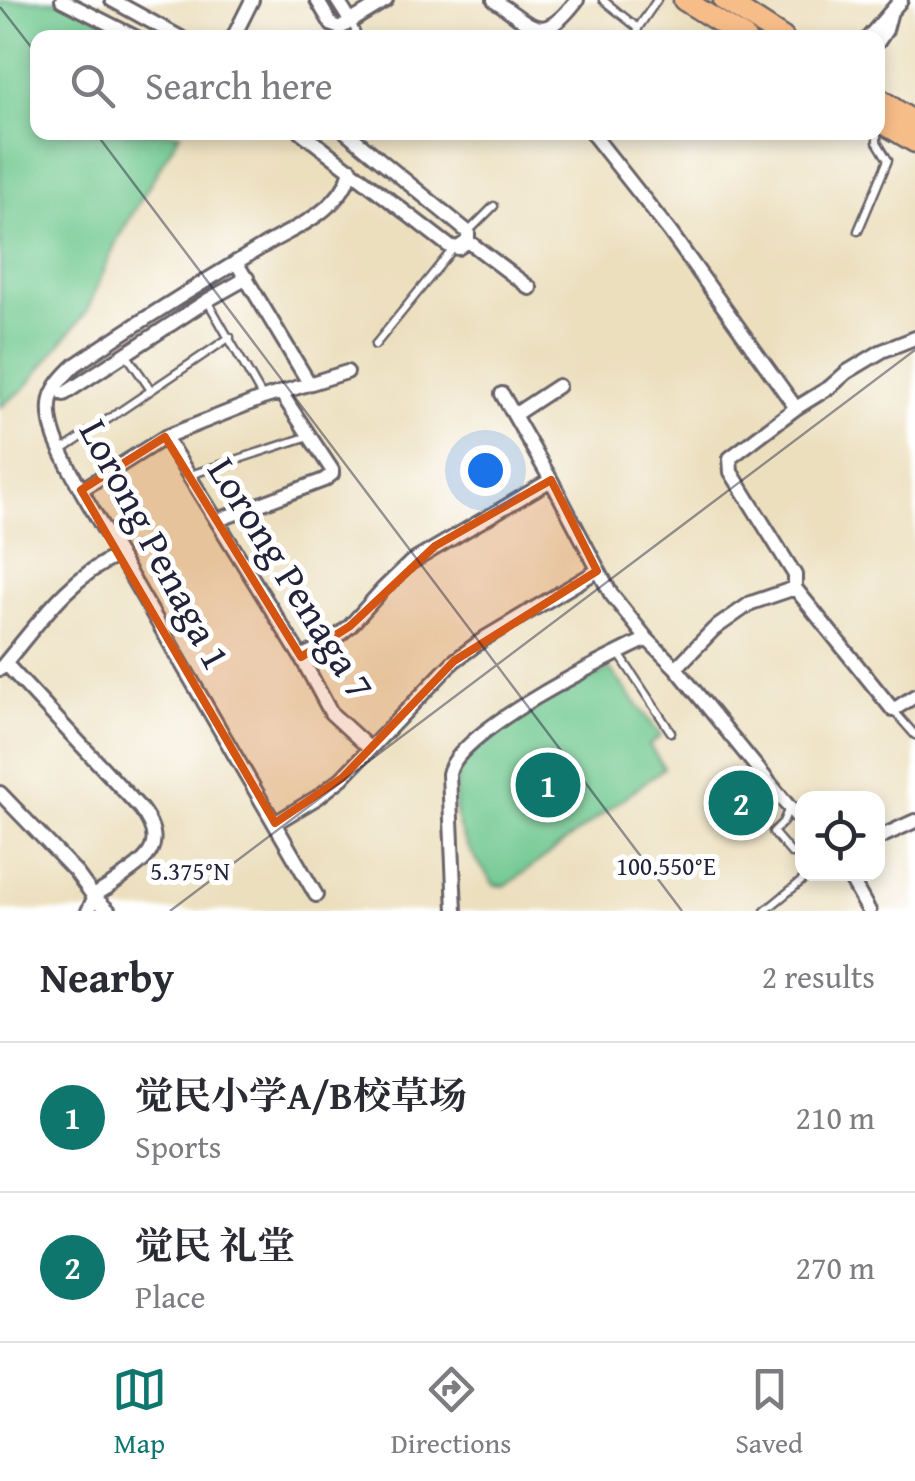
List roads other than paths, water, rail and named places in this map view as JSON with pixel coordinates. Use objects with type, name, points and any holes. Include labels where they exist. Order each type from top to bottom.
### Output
[{"type":"main road","points":[[684,0],[732,30]]},
{"type":"main road","points":[[724,0],[771,30]]},
{"type":"main road","points":[[885,103],[915,123]]},
{"type":"main road","points":[[885,124],[915,142]]},
{"type":"street","points":[[62,0],[121,30]]},
{"type":"street","points":[[112,0],[167,30]]},
{"type":"street","points":[[136,13],[144,0]]},
{"type":"street","points":[[237,30],[252,0]]},
{"type":"street","points":[[317,0],[336,28],[386,0]]},
{"type":"street","points":[[337,0],[351,22]]},
{"type":"street","points":[[494,0],[538,28],[550,30]]},
{"type":"street","points":[[557,30],[577,0]]},
{"type":"street","points":[[874,30],[898,4]]},
{"type":"street","points":[[885,32],[898,4]]},
{"type":"street","points":[[312,140],[454,248],[462,246],[468,236]]},
{"type":"street","points":[[355,140],[530,288]]},
{"type":"street","points":[[597,140],[670,232],[796,408]]},
{"type":"street","name":"Lorong Penaga 1","points":[[316,895],[81,490],[61,451],[50,406],[60,380],[75,365],[236,262],[304,224],[342,191],[350,169]]},
{"type":"street","points":[[236,262],[309,383]]},
{"type":"street","points":[[64,394],[247,278]]},
{"type":"street","points":[[915,338],[882,351],[847,372],[729,461],[730,472],[795,576],[794,588],[893,710],[915,696]]},
{"type":"street","points":[[81,490],[166,437],[263,398],[347,372]]},
{"type":"street","points":[[514,414],[558,386]]},
{"type":"street","points":[[218,520],[332,474],[280,392]]},
{"type":"street","points":[[502,394],[611,594],[795,814]]},
{"type":"street","name":"Lorong Penaga 7","points":[[166,437],[331,713],[369,748]]},
{"type":"street","points":[[301,658],[328,644],[350,626],[410,563],[552,480]]},
{"type":"street","points":[[88,911],[94,897],[147,855],[154,844],[150,821],[3,666],[83,575],[119,554]]},
{"type":"street","points":[[274,823],[342,778],[454,661],[597,571]]},
{"type":"street","points":[[676,668],[714,629],[751,604],[794,588]]},
{"type":"street","points":[[456,911],[448,774],[451,764],[478,736],[505,718],[647,639]]},
{"type":"street","points":[[0,794],[76,871],[109,911]]},
{"type":"street","points":[[885,835],[915,821]]},
{"type":"street","points":[[852,881],[869,911]]},
{"type":"lane","points":[[603,0],[634,30]]},
{"type":"lane","points":[[639,30],[657,0]]},
{"type":"lane","points":[[351,22],[354,30]]},
{"type":"lane","points":[[858,231],[888,160],[877,140]]},
{"type":"lane","points":[[468,236],[494,206]]},
{"type":"lane","points":[[375,345],[454,248]]},
{"type":"lane","points":[[208,300],[263,398]]},
{"type":"lane","points":[[61,451],[230,337]]},
{"type":"lane","points":[[126,354],[151,390]]},
{"type":"lane","points":[[190,475],[310,436]]},
{"type":"lane","points":[[618,654],[671,732]]},
{"type":"lane","points":[[893,710],[915,735]]},
{"type":"lane","points":[[790,807],[774,832],[795,853]]},
{"type":"lane","points":[[764,911],[801,881]]},
{"type":"place","name":"觉民小学A/B校草场","points":[[548,785]]},
{"type":"place","name":"觉民 礼堂","points":[[741,803]]}]
